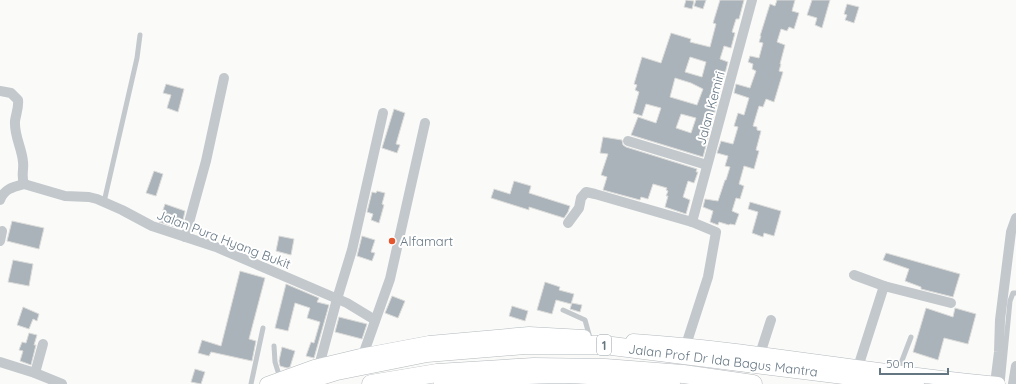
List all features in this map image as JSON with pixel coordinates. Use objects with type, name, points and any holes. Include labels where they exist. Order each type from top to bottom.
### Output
[{"type":"highway","name":"Jalan Prof Dr Ida Bagus Mantra","points":[[287,381],[427,353],[525,346],[604,345],[684,350],[914,384]]},
{"type":"highway","name":"Jalan Prof Dr Ida Bagus Mantra","points":[[371,384],[437,373],[534,367],[572,376],[605,368],[679,381],[753,384]]},
{"type":"street","name":"Jalan Kemiri","points":[[692,222],[751,0]]},
{"type":"street","points":[[185,237],[206,161],[224,78]]},
{"type":"street","points":[[0,91],[11,93],[18,100],[19,104],[15,122],[15,130],[24,163],[22,175],[24,184],[8,189],[4,192],[0,200]]},
{"type":"street","points":[[319,366],[350,259],[383,113]]},
{"type":"street","points":[[363,355],[390,279],[425,124]]},
{"type":"street","points":[[628,141],[707,165]]},
{"type":"street","name":"Jalan Pura Hyang Bukit","points":[[24,184],[65,196],[89,197],[104,202],[152,226],[216,247],[352,306],[375,320]]},
{"type":"street","points":[[568,223],[579,208],[581,198],[586,192],[692,222],[716,232],[708,277],[684,350]]},
{"type":"street","points":[[267,384],[287,381],[319,366],[363,355],[429,343],[529,334],[590,338],[684,350],[760,354],[996,384],[1000,320],[1011,232],[1016,218]]},
{"type":"street","points":[[854,274],[884,286],[951,303]]},
{"type":"street","points":[[858,367],[884,286]]},
{"type":"street","points":[[760,354],[771,320]]},
{"type":"street","points":[[35,373],[43,344]]},
{"type":"street","points":[[0,362],[35,373],[62,384]]},
{"type":"street","points":[[1012,384],[1016,366]]},
{"type":"street","points":[[441,384],[530,380],[572,376]]},
{"type":"lane","points":[[104,202],[140,35]]},
{"type":"lane","points":[[1002,384],[1010,301],[1013,293],[1016,293]]},
{"type":"lane","points":[[563,310],[585,320],[590,338]]},
{"type":"lane","points":[[251,384],[263,328]]},
{"type":"lane","points":[[898,372],[911,337]]},
{"type":"lane","points":[[274,346],[275,362],[287,381]]},
{"type":"building","points":[[686,0],[694,1],[692,9],[684,7]]},
{"type":"building","points":[[696,0],[706,0],[703,9],[694,6]]},
{"type":"building","points":[[720,0],[744,0],[739,19],[736,19],[732,32],[735,33],[731,48],[724,46],[720,59],[728,62],[703,157],[631,135],[638,117],[656,123],[661,108],[646,104],[642,116],[633,113],[639,92],[635,90],[637,85],[634,84],[642,57],[661,63],[671,33],[691,39],[690,42],[710,47],[716,24],[713,23]],"holes":[[[690,57],[706,62],[702,77],[685,72]],[[675,78],[703,89],[697,105],[670,97]],[[681,114],[696,118],[691,133],[676,128]]]},
{"type":"building","points":[[777,0],[795,0],[792,11],[799,13],[794,29],[789,27],[787,31],[781,29],[777,42],[785,45],[779,71],[783,72],[774,102],[766,99],[763,107],[759,106],[753,126],[757,127],[757,130],[761,131],[756,150],[759,151],[754,169],[744,166],[739,184],[744,186],[740,199],[736,198],[732,211],[739,214],[735,225],[719,222],[718,225],[710,222],[713,211],[703,207],[705,199],[718,201],[730,167],[725,166],[728,156],[717,153],[721,141],[733,144],[738,127],[734,126],[738,113],[744,115],[749,98],[734,93],[736,84],[750,88],[756,71],[752,69],[753,64],[748,62],[750,56],[759,58],[763,43],[759,42],[760,36],[770,4],[775,6]]},
{"type":"building","points":[[812,0],[830,0],[822,28],[815,25],[817,18],[807,15]]},
{"type":"building","points":[[847,4],[859,7],[854,23],[845,20],[847,15],[844,14]]},
{"type":"building","points":[[166,84],[184,89],[178,112],[167,108],[171,95],[163,93]]},
{"type":"building","points":[[394,109],[405,113],[396,144],[400,145],[397,153],[382,148]]},
{"type":"building","points":[[603,137],[622,140],[623,145],[626,147],[697,169],[696,172],[698,172],[694,183],[688,181],[683,197],[690,200],[686,214],[665,207],[668,196],[666,196],[668,191],[666,190],[667,188],[653,184],[648,199],[641,197],[640,200],[603,190],[607,177],[601,175],[608,154],[600,153]]},
{"type":"building","points":[[154,171],[163,174],[156,196],[146,193]]},
{"type":"building","points":[[514,181],[531,186],[529,193],[570,206],[568,212],[564,218],[529,207],[529,210],[491,198],[494,189],[510,194]]},
{"type":"building","points":[[377,191],[385,193],[382,204],[384,205],[379,223],[371,220],[373,214],[367,212],[372,192],[376,193]]},
{"type":"building","points":[[750,202],[781,211],[774,236],[764,233],[763,237],[752,233],[758,212],[748,209]]},
{"type":"building","points":[[165,204],[185,211],[181,229],[159,222]]},
{"type":"building","points":[[12,221],[44,228],[39,249],[7,241]]},
{"type":"building","points":[[279,236],[294,239],[291,255],[276,251]]},
{"type":"building","points":[[362,236],[375,240],[371,252],[375,253],[372,261],[357,256]]},
{"type":"building","points":[[886,253],[960,274],[953,297],[921,289],[921,287],[905,281],[909,269],[883,260]]},
{"type":"building","points":[[13,260],[33,264],[29,286],[8,282]]},
{"type":"building","points":[[240,271],[265,278],[249,339],[256,341],[252,361],[211,352],[209,356],[198,353],[202,340],[221,346]]},
{"type":"building","points":[[545,282],[560,287],[559,290],[574,294],[571,304],[556,300],[552,314],[537,310]]},
{"type":"building","points":[[286,284],[319,298],[317,302],[329,305],[314,358],[306,356],[311,342],[314,343],[320,322],[307,318],[310,308],[295,303],[288,331],[275,328]]},
{"type":"building","points":[[392,296],[405,301],[398,318],[385,313]]},
{"type":"building","points":[[572,303],[582,305],[580,312],[570,309]]},
{"type":"building","points":[[512,306],[528,311],[525,321],[509,316]]},
{"type":"building","points":[[23,307],[39,314],[37,321],[33,319],[29,329],[17,325]]},
{"type":"building","points":[[926,308],[953,317],[955,308],[976,314],[968,344],[944,338],[938,360],[913,352]]},
{"type":"building","points":[[339,317],[367,324],[362,339],[335,332]]},
{"type":"building","points":[[29,333],[37,335],[31,365],[20,361],[23,351],[19,350],[22,342],[26,343]]},
{"type":"building","points":[[282,347],[295,351],[290,367],[287,368],[280,366],[279,361]]},
{"type":"building","points":[[195,369],[205,372],[201,384],[191,382]]},
{"type":"place","name":"Alfamart","points":[[392,241]]}]
